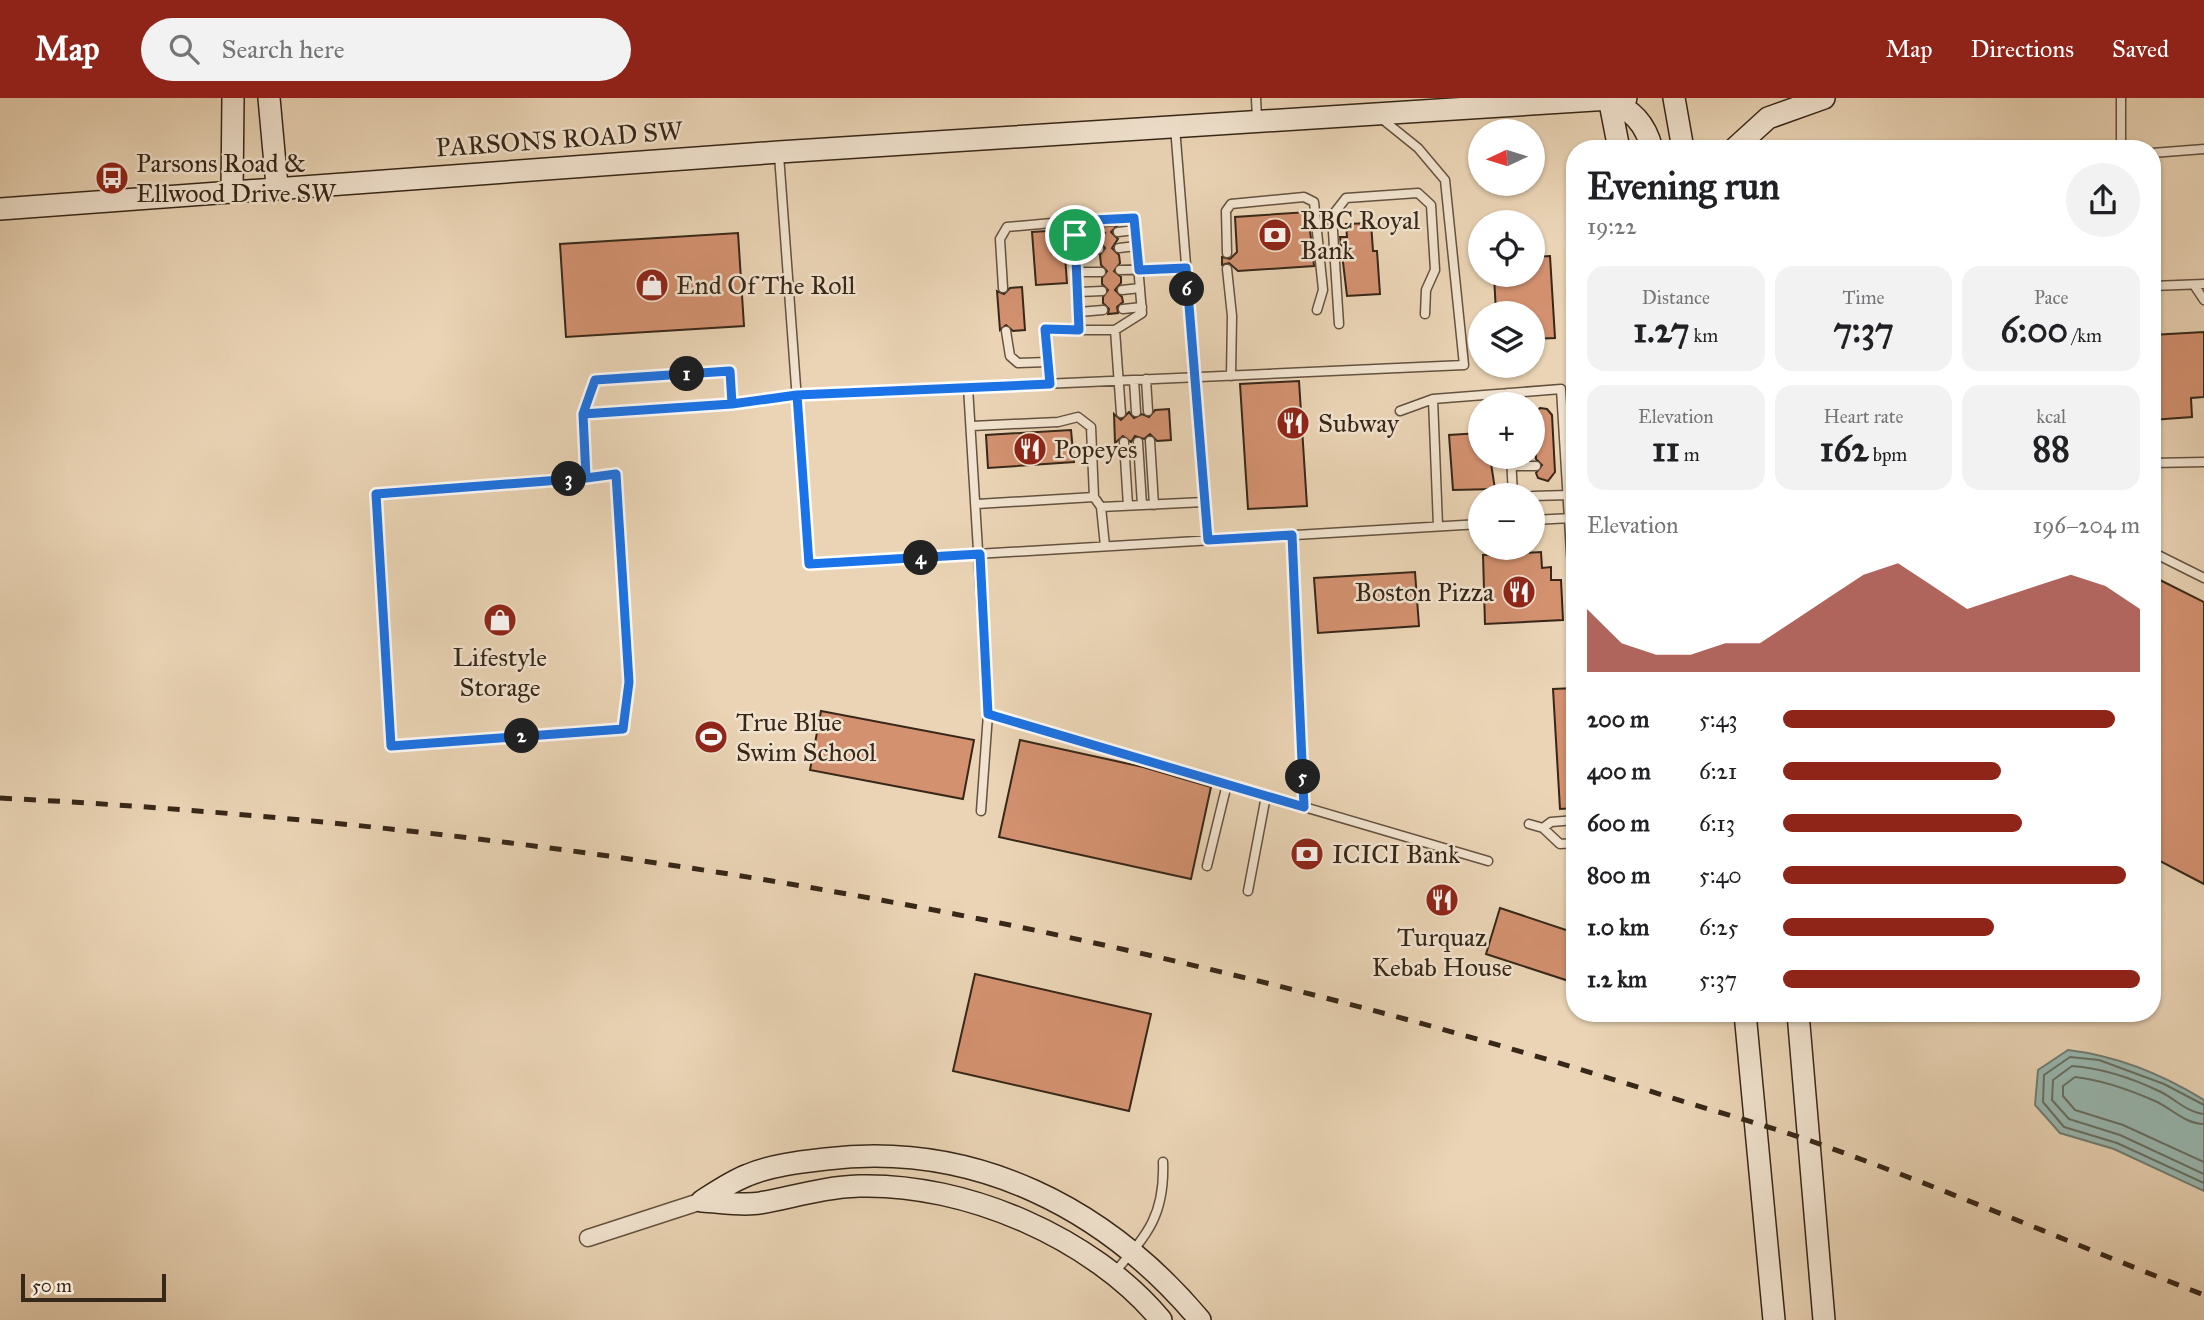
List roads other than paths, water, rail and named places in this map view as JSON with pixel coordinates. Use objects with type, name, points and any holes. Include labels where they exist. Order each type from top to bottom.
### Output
[{"type":"main road","points":[[232,191],[233,98]]},
{"type":"main road","points":[[269,98],[277,186]]},
{"type":"main road","points":[[1609,98],[1617,140]]},
{"type":"main road","points":[[1609,98],[1632,112],[1642,122],[1649,140]]},
{"type":"main road","name":"PARSONS ROAD SW","points":[[0,209],[277,186],[1626,98]]},
{"type":"main road","points":[[1674,98],[1681,140]]},
{"type":"main road","points":[[1744,140],[1768,118],[1824,98]]},
{"type":"main road","points":[[1746,1022],[1774,1320]]},
{"type":"main road","points":[[1799,1022],[1825,1320]]},
{"type":"main road","points":[[702,1201],[747,1175],[792,1163],[860,1156],[925,1160],[1020,1184],[1069,1207],[1134,1251],[1159,1273],[1200,1320]]},
{"type":"main road","points":[[702,1201],[757,1203],[798,1194],[860,1186],[916,1190],[1004,1211],[1061,1239],[1113,1274],[1161,1320]]},
{"type":"street","points":[[588,1238],[702,1201]]},
{"type":"lane","points":[[1256,98],[1257,122]]},
{"type":"lane","points":[[2121,98],[2121,140]]},
{"type":"lane","points":[[583,414],[732,404],[797,395],[1464,365],[1445,180],[1418,148],[1377,114]]},
{"type":"lane","points":[[1175,127],[1208,540]]},
{"type":"lane","points":[[2161,152],[2204,149]]},
{"type":"lane","points":[[779,152],[809,564],[1468,525]]},
{"type":"lane","points":[[1339,324],[1332,216],[1346,198],[1418,193],[1431,205],[1435,270],[1426,290],[1425,314]]},
{"type":"lane","points":[[1227,253],[1226,211],[1231,204],[1304,197],[1314,202],[1323,290],[1317,310]]},
{"type":"lane","points":[[1003,288],[1000,239],[1007,227],[1134,218],[1142,313],[1115,330],[1045,329],[1050,384]]},
{"type":"lane","points":[[1074,221],[1079,330]]},
{"type":"lane","points":[[1118,232],[1135,230]]},
{"type":"lane","points":[[1075,235],[1099,234]]},
{"type":"lane","points":[[1119,248],[1136,246]]},
{"type":"lane","points":[[1076,250],[1100,249]]},
{"type":"lane","points":[[1120,270],[1186,268]]},
{"type":"lane","points":[[1227,269],[1231,316],[1231,376]]},
{"type":"lane","points":[[1077,272],[1101,272]]},
{"type":"lane","points":[[2161,286],[2204,284]]},
{"type":"lane","points":[[2194,285],[2204,300]]},
{"type":"lane","points":[[1122,290],[1140,288]]},
{"type":"lane","points":[[1078,292],[1102,291]]},
{"type":"lane","points":[[1123,309],[1142,307]]},
{"type":"lane","points":[[1079,312],[1103,310]]},
{"type":"lane","points":[[1115,330],[1121,413]]},
{"type":"lane","points":[[1006,331],[1010,356],[1018,363],[1048,362]]},
{"type":"lane","points":[[586,478],[583,414],[595,380],[730,371],[732,404]]},
{"type":"lane","points":[[1146,379],[1148,411]]},
{"type":"lane","points":[[1134,380],[1136,412]]},
{"type":"lane","points":[[968,387],[988,714],[981,811]]},
{"type":"lane","points":[[1521,392],[1561,389],[1566,465],[1555,466]]},
{"type":"lane","points":[[1400,411],[1433,399],[1468,396]]},
{"type":"lane","points":[[1433,399],[1438,526]]},
{"type":"lane","points":[[972,426],[1058,422],[1078,417],[1086,420],[1091,427],[1094,497],[1101,507],[1105,546]]},
{"type":"lane","points":[[1553,436],[1564,436]]},
{"type":"lane","points":[[1150,441],[1154,505]]},
{"type":"lane","points":[[1124,442],[1128,506]]},
{"type":"lane","points":[[1138,442],[1142,505]]},
{"type":"lane","points":[[2161,463],[2204,462]]},
{"type":"lane","points":[[616,474],[629,682],[623,729],[391,746],[376,494],[586,478],[616,474]]},
{"type":"lane","points":[[1545,496],[1566,495]]},
{"type":"lane","points":[[977,504],[1094,497]]},
{"type":"lane","points":[[1101,507],[1204,502]]},
{"type":"lane","points":[[1545,519],[1566,518]]},
{"type":"lane","points":[[1292,535],[1304,807]]},
{"type":"lane","points":[[2161,556],[2204,578]]},
{"type":"lane","points":[[988,714],[1488,861]]},
{"type":"lane","points":[[1206,866],[1227,784]]},
{"type":"lane","points":[[1248,891],[1266,796]]},
{"type":"lane","points":[[1543,828],[1551,822],[1566,821]]},
{"type":"lane","points":[[1529,824],[1543,828],[1560,844],[1566,844]]},
{"type":"lane","points":[[1113,1274],[1134,1251],[1161,1205],[1163,1162]]},
{"type":"water","points":[[2068,1050],[2139,1068],[2204,1100],[2204,1191],[2114,1149],[2060,1133],[2035,1105],[2038,1070]]},
{"type":"railway","points":[[0,798],[210,812],[419,832],[627,859],[833,892],[1039,931],[1243,977],[1445,1030],[1811,1141],[2204,1295]]},
{"type":"place","name":"Parsons Road & Ellwood Drive SW","points":[[112,178]]},
{"type":"place","name":"RBC Royal Bank","points":[[1275,235]]},
{"type":"place","name":"End Of The Roll","points":[[652,285]]},
{"type":"place","name":"Subway","points":[[1293,423]]},
{"type":"place","name":"Popeyes","points":[[1030,449]]},
{"type":"place","name":"Boston Pizza","points":[[1519,592]]},
{"type":"place","name":"Lifestyle Storage","points":[[500,620]]},
{"type":"place","name":"True Blue Swim School","points":[[711,737]]},
{"type":"place","name":"ICICI Bank","points":[[1307,854]]},
{"type":"place","name":"Turquaz Kebab House","points":[[1442,900]]}]
